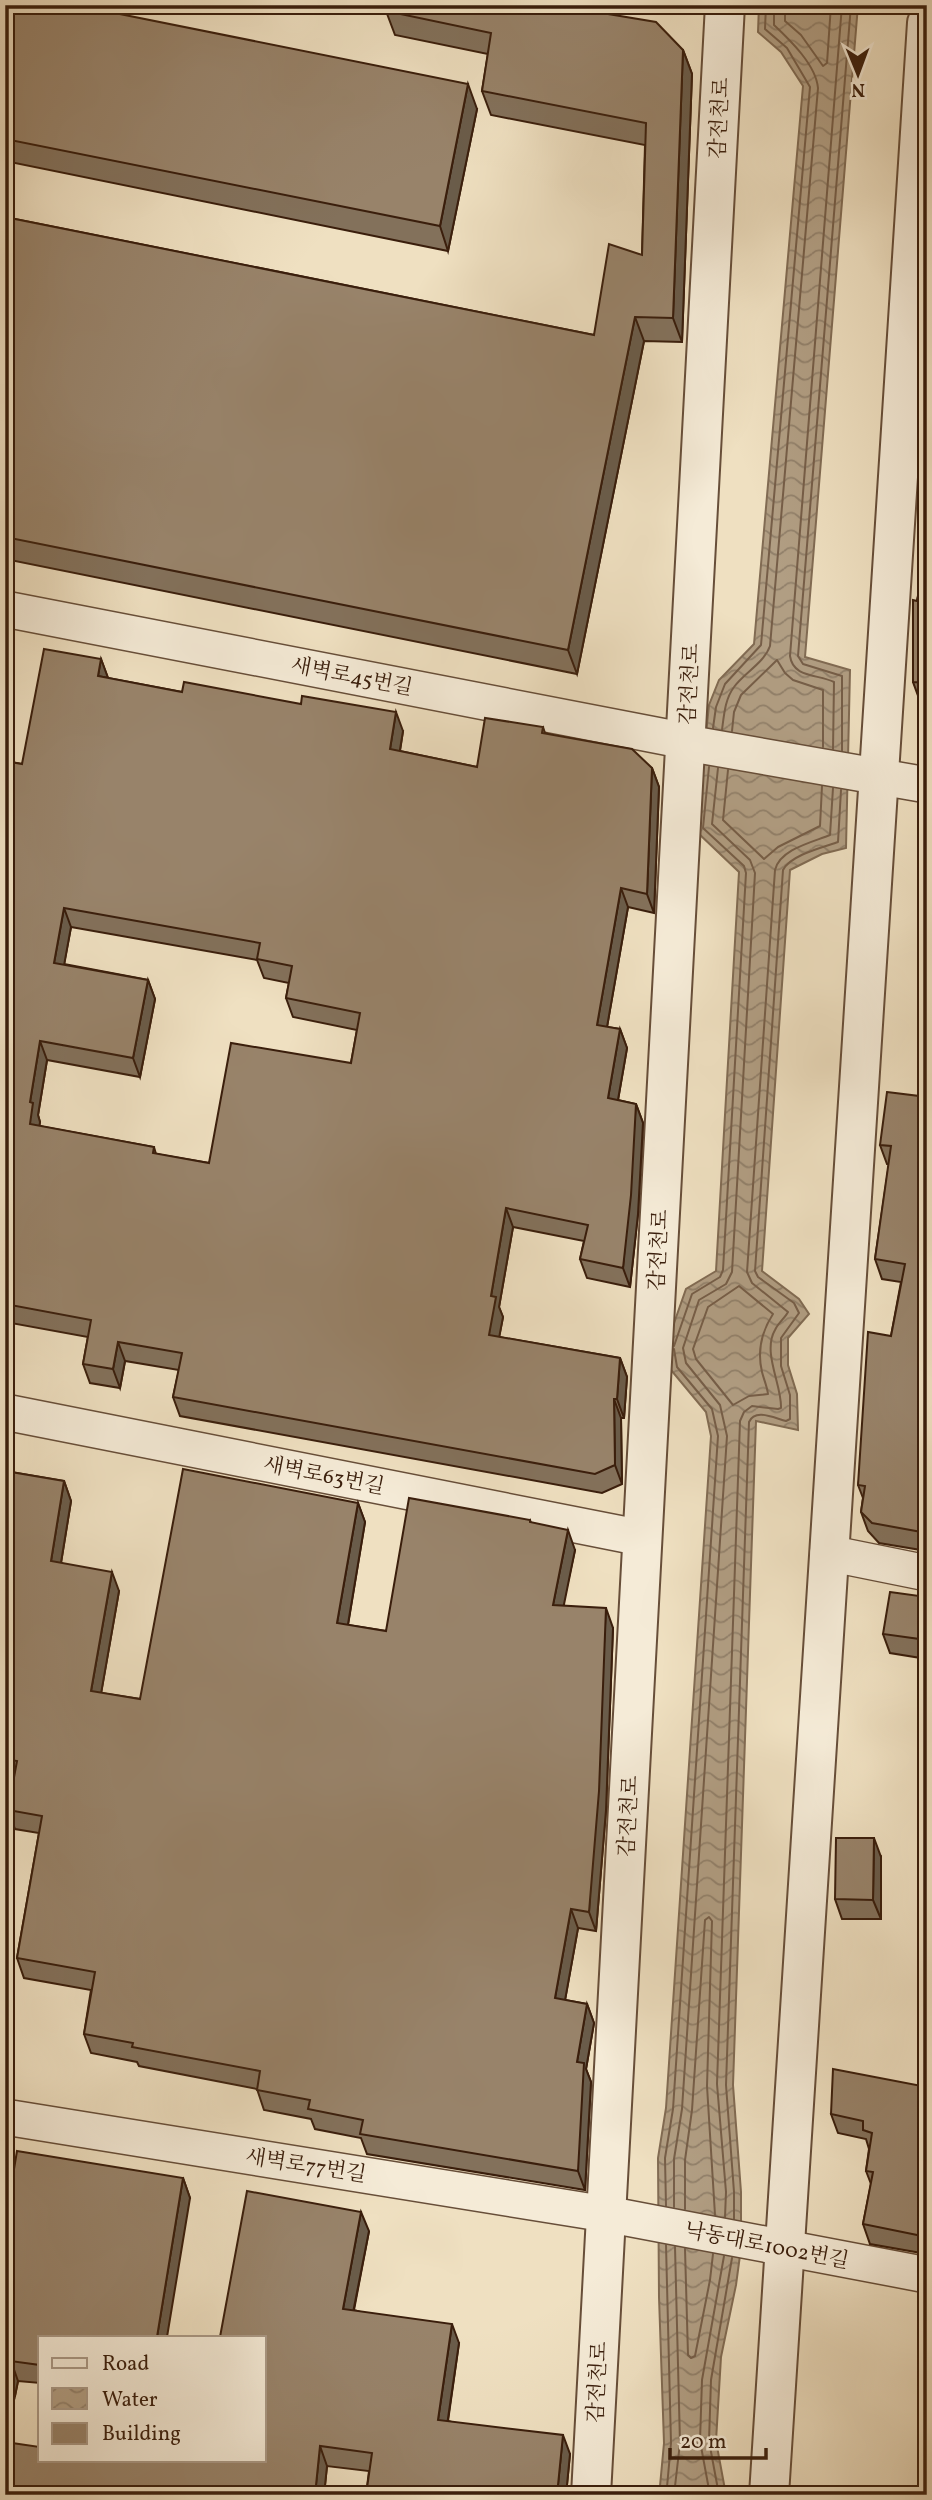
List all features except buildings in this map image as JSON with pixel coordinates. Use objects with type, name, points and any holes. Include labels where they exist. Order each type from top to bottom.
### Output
[{"type":"street","name":"감전천로","points":[[591,2495],[618,2216],[642,1538],[692,743],[725,5]]},
{"type":"street","points":[[769,2495],[777,2247],[828,1553],[871,774],[927,23]]},
{"type":"street","name":"새벽로45번길","points":[[5,609],[692,743],[927,785]]},
{"type":"street","name":"새벽로63번길","points":[[5,1412],[642,1538]]},
{"type":"street","points":[[828,1553],[927,1573]]},
{"type":"street","name":"새벽로77번길","points":[[5,2117],[618,2216]]},
{"type":"street","name":"낙동대로1002번길","points":[[618,2216],[927,2275]]},
{"type":"water","points":[[759,5],[858,5],[805,657],[850,670],[846,848],[822,854],[790,870],[762,1271],[799,1299],[809,1314],[788,1338],[788,1365],[797,1394],[798,1430],[756,1421],[733,2085],[741,2192],[741,2248],[721,2357],[716,2441],[726,2495],[656,2495],[660,2486],[664,2443],[658,2158],[666,2108],[711,1436],[706,1412],[671,1370],[666,1346],[686,1289],[716,1271],[739,872],[696,831],[709,705],[719,680],[754,644],[803,86],[781,52],[758,32]]}]
